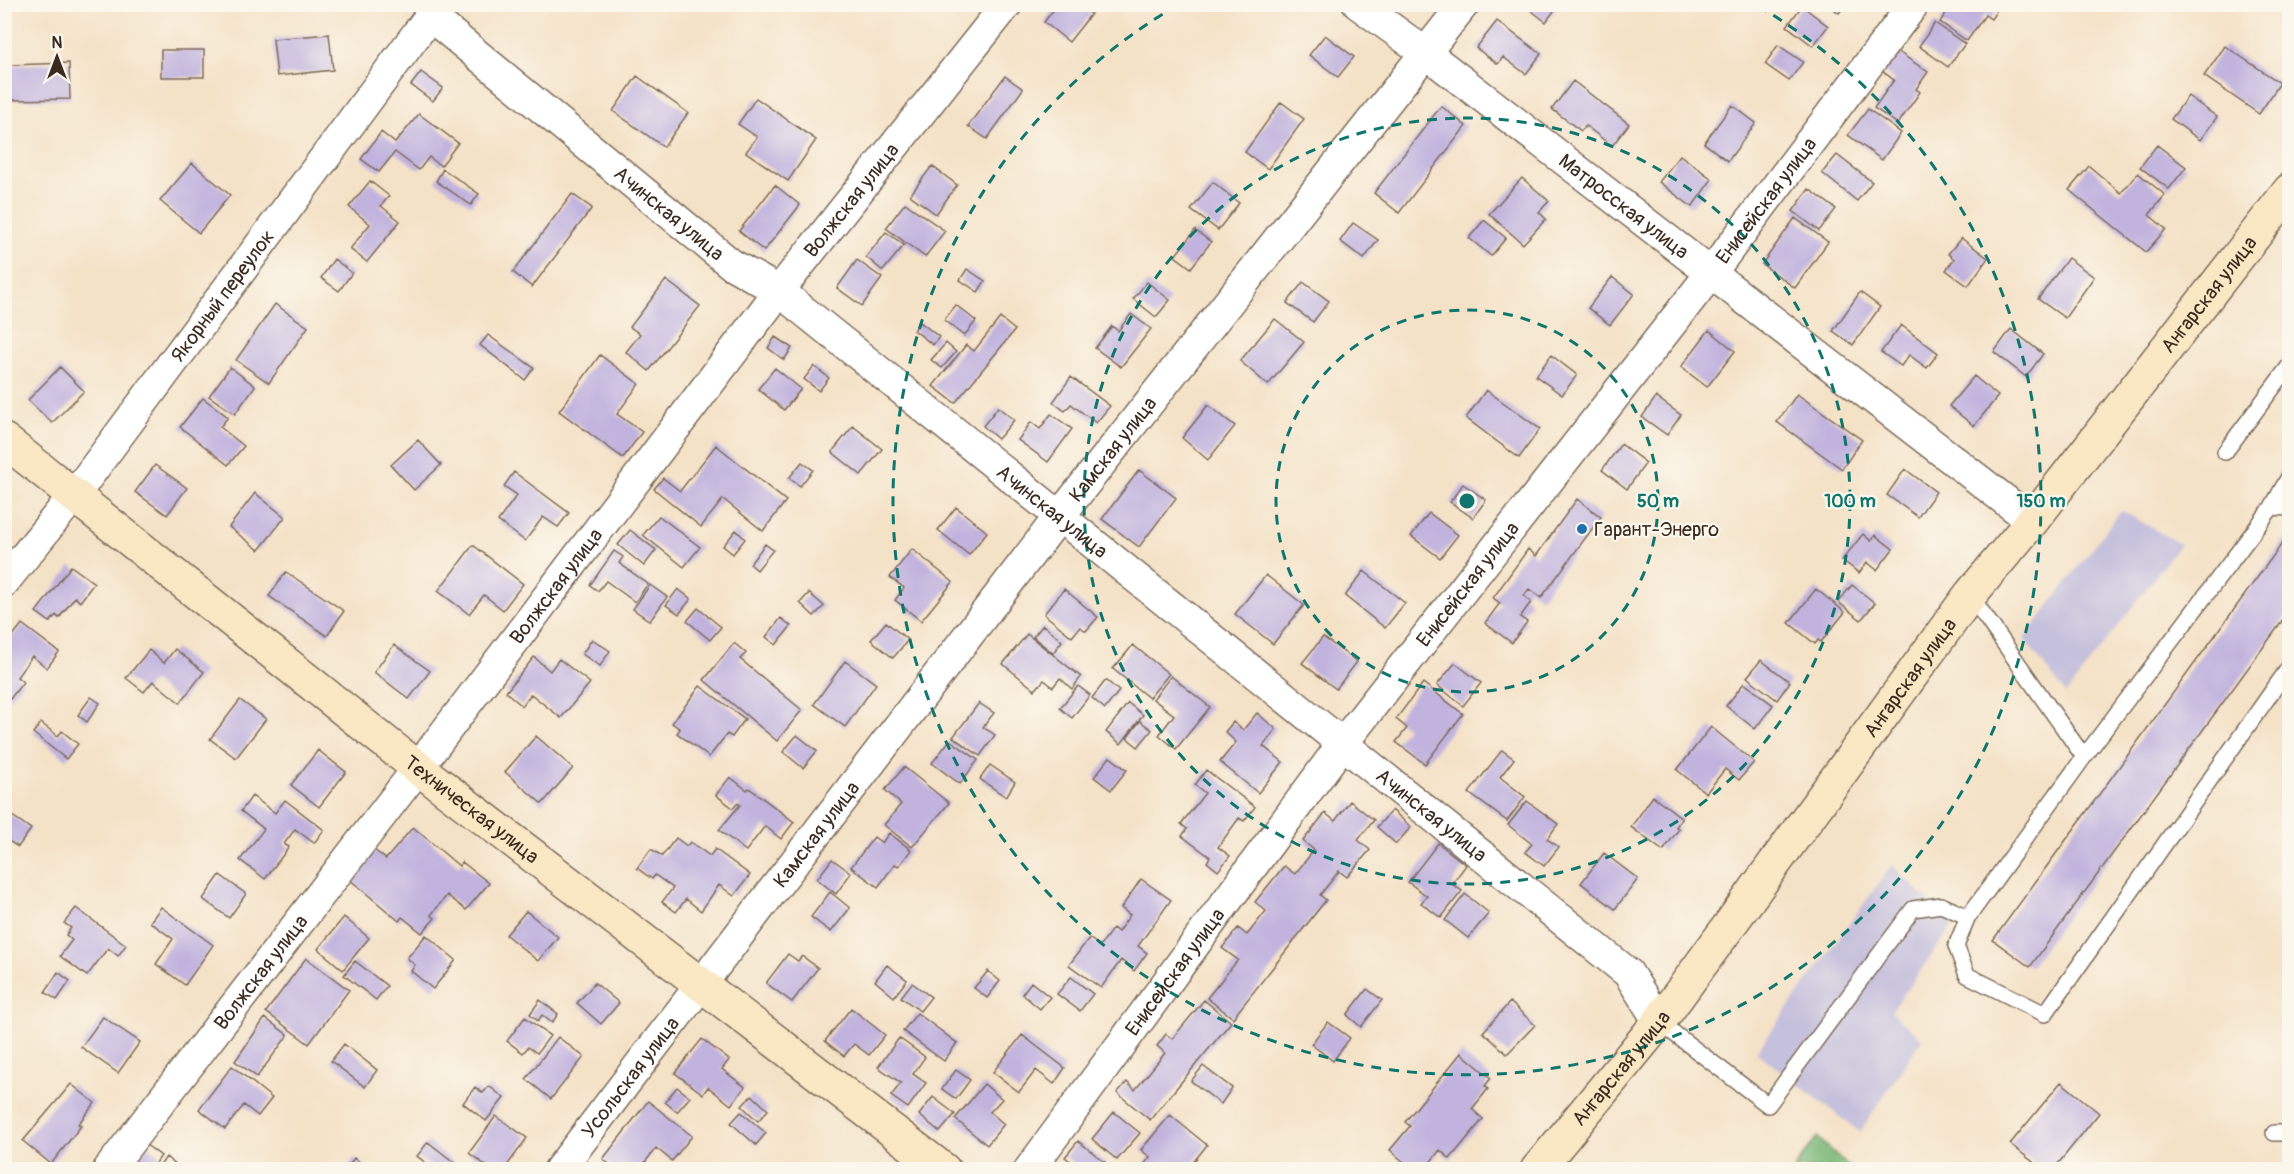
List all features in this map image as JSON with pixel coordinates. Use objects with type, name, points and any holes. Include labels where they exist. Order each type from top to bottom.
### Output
[{"type":"main road","name":"Ангарская улица","points":[[1537,1170],[1659,1022],[1970,595],[2032,521],[2289,190]]},
{"type":"main road","name":"Техническая улица","points":[[4,441],[75,494],[418,768],[944,1170]]},
{"type":"street","name":"Волжская улица","points":[[108,1170],[418,768],[779,291],[1007,4]]},
{"type":"street","name":"Матросская улица","points":[[1358,4],[2032,521]]},
{"type":"street","name":"Камская улица","points":[[701,983],[1058,518],[1464,4]]},
{"type":"street","name":"Енисейская улица","points":[[1029,1170],[1343,743],[1711,273],[1914,4]]},
{"type":"street","name":"Ачинская улица","points":[[429,10],[731,264],[779,291],[1058,518],[1343,743],[1628,973],[1659,1022]]},
{"type":"street","name":"Якорный переулок","points":[[4,582],[75,494],[429,10]]},
{"type":"street","name":"Усольская улица","points":[[559,1170],[701,983]]},
{"type":"lane","points":[[2225,452],[2289,365]]},
{"type":"lane","points":[[2289,476],[2271,507],[2084,757],[1968,917],[1956,946],[1967,975],[2045,1014],[2289,666]]},
{"type":"lane","points":[[2271,507],[2289,508]]},
{"type":"lane","points":[[1970,595],[2084,757]]},
{"type":"lane","points":[[1659,1022],[1768,1105],[1913,909],[1941,905],[1968,917]]},
{"type":"shaded area","points":[[2121,510],[2180,544],[2066,694],[2024,639]]},
{"type":"shaded area","points":[[1892,865],[1953,925],[1891,1012],[1922,1039],[1860,1132],[1756,1052]]},
{"type":"green space","points":[[1817,1137],[1851,1169],[1794,1169]]},
{"type":"building","points":[[1058,4],[1079,4],[1091,14],[1069,42],[1044,22]]},
{"type":"building","points":[[1523,4],[1559,4],[1546,22]]},
{"type":"building","points":[[1827,4],[1846,4],[1839,13]]},
{"type":"building","points":[[1952,4],[2001,4],[1991,19],[1985,15],[1967,41],[1940,22]]},
{"type":"building","points":[[1802,6],[1828,26],[1813,46],[1787,26]]},
{"type":"building","points":[[1497,21],[1541,54],[1526,74],[1503,57],[1498,64],[1476,48]]},
{"type":"building","points":[[1935,23],[1965,44],[1948,67],[1919,46]]},
{"type":"building","points":[[329,34],[333,70],[277,76],[273,39]]},
{"type":"building","points":[[1325,35],[1354,57],[1338,77],[1309,55]]},
{"type":"building","points":[[1778,45],[1803,62],[1789,81],[1765,64]]},
{"type":"building","points":[[2225,46],[2280,83],[2259,114],[2204,76]]},
{"type":"building","points":[[161,50],[204,50],[204,77],[161,77]]},
{"type":"building","points":[[1897,51],[1928,72],[1916,89],[1920,92],[1898,124],[1874,108],[1894,80],[1882,71]]},
{"type":"building","points":[[69,63],[70,99],[9,100],[9,65]]},
{"type":"building","points":[[421,72],[443,88],[433,101],[411,85]]},
{"type":"building","points":[[637,76],[688,113],[664,147],[613,111]]},
{"type":"building","points":[[1005,76],[1023,89],[987,139],[968,126]]},
{"type":"building","points":[[1573,81],[1629,124],[1612,146],[1586,126],[1581,131],[1552,109]]},
{"type":"building","points":[[2188,96],[2217,117],[2200,140],[2171,119]]},
{"type":"building","points":[[756,98],[816,140],[788,181],[746,152],[757,137],[738,124]]},
{"type":"building","points":[[1281,102],[1304,119],[1268,169],[1245,152]]},
{"type":"building","points":[[1732,105],[1756,123],[1728,161],[1704,143]]},
{"type":"building","points":[[1441,106],[1466,126],[1399,213],[1374,193]]},
{"type":"building","points":[[1868,109],[1901,133],[1882,160],[1848,135]]},
{"type":"building","points":[[419,114],[458,143],[441,166],[429,157],[419,170],[395,152],[379,172],[361,159],[381,132],[395,143]]},
{"type":"building","points":[[2157,145],[2186,167],[2169,189],[2140,167]]},
{"type":"building","points":[[1680,155],[1712,179],[1692,207],[1659,182]]},
{"type":"building","points":[[1837,155],[1872,182],[1857,201],[1822,173]]},
{"type":"building","points":[[192,163],[230,195],[199,233],[160,201]]},
{"type":"building","points":[[932,166],[957,185],[936,214],[910,195]]},
{"type":"building","points":[[2089,166],[2121,193],[2138,173],[2165,195],[2149,215],[2166,229],[2146,252],[2069,190]]},
{"type":"building","points":[[443,169],[479,194],[471,205],[436,181]]},
{"type":"building","points":[[1522,178],[1549,201],[1539,212],[1546,219],[1523,244],[1489,214]]},
{"type":"building","points":[[370,181],[389,196],[381,206],[400,221],[367,262],[350,249],[370,224],[349,207]]},
{"type":"building","points":[[1213,182],[1239,203],[1218,230],[1191,210]]},
{"type":"building","points":[[775,185],[800,205],[764,251],[739,231]]},
{"type":"building","points":[[1809,189],[1836,209],[1819,231],[1793,211]]},
{"type":"building","points":[[572,194],[592,208],[532,287],[513,272]]},
{"type":"building","points":[[905,203],[945,231],[925,257],[886,228]]},
{"type":"building","points":[[1795,218],[1828,242],[1795,288],[1762,264]]},
{"type":"building","points":[[1484,220],[1506,238],[1491,256],[1469,238]]},
{"type":"building","points":[[1353,223],[1378,240],[1364,259],[1340,241]]},
{"type":"building","points":[[1195,230],[1211,242],[1191,268],[1175,256]]},
{"type":"building","points":[[886,232],[904,245],[883,271],[866,257]]},
{"type":"building","points":[[1961,238],[1988,258],[1968,286],[1946,270],[1954,259],[1948,254]]},
{"type":"building","points":[[2068,258],[2094,277],[2065,318],[2038,299]]},
{"type":"building","points":[[334,259],[352,273],[339,291],[321,278]]},
{"type":"building","points":[[857,260],[882,278],[862,306],[837,288]]},
{"type":"building","points":[[967,269],[985,281],[978,292],[960,280]]},
{"type":"building","points":[[1612,277],[1634,294],[1610,325],[1588,308]]},
{"type":"building","points":[[666,280],[700,306],[649,371],[626,352],[640,334],[630,327]]},
{"type":"building","points":[[1147,282],[1170,300],[1156,317],[1133,299]]},
{"type":"building","points":[[1303,282],[1329,301],[1313,322],[1287,303]]},
{"type":"building","points":[[1860,292],[1880,307],[1853,345],[1833,331]]},
{"type":"building","points":[[275,304],[308,327],[269,383],[236,360]]},
{"type":"building","points":[[956,305],[976,321],[964,336],[944,320]]},
{"type":"building","points":[[1131,314],[1151,329],[1121,367],[1095,348],[1112,326],[1118,331]]},
{"type":"building","points":[[1000,318],[1015,330],[955,403],[933,386],[966,345],[974,351]]},
{"type":"building","points":[[1275,319],[1304,342],[1268,385],[1240,361]]},
{"type":"building","points":[[920,322],[939,337],[933,345],[914,330]]},
{"type":"building","points":[[1901,325],[1938,353],[1927,368],[1909,355],[1901,366],[1881,352]]},
{"type":"building","points":[[2011,329],[2043,354],[2026,377],[1994,352]]},
{"type":"building","points":[[1709,330],[1735,351],[1707,387],[1681,367]]},
{"type":"building","points":[[488,335],[534,368],[525,380],[480,345]]},
{"type":"building","points":[[775,337],[792,348],[784,360],[768,348]]},
{"type":"building","points":[[946,343],[956,352],[942,368],[931,360]]},
{"type":"building","points":[[600,355],[639,384],[617,414],[642,432],[623,458],[559,411]]},
{"type":"building","points":[[1551,355],[1577,375],[1562,395],[1536,376]]},
{"type":"building","points":[[814,366],[829,378],[819,391],[804,379]]},
{"type":"building","points":[[60,367],[84,391],[52,423],[28,400]]},
{"type":"building","points":[[230,367],[255,386],[235,414],[209,396]]},
{"type":"building","points":[[775,368],[801,389],[784,410],[758,389]]},
{"type":"building","points":[[1974,376],[1998,396],[1974,426],[1949,406]]},
{"type":"building","points":[[1071,377],[1110,406],[1096,423],[1071,404],[1065,411],[1053,402]]},
{"type":"building","points":[[1486,390],[1540,429],[1519,458],[1466,418]]},
{"type":"building","points":[[1797,394],[1862,440],[1842,469],[1777,422]]},
{"type":"building","points":[[1656,397],[1681,415],[1667,435],[1642,417]]},
{"type":"building","points":[[203,398],[228,417],[220,427],[244,446],[228,465],[180,427]]},
{"type":"building","points":[[1208,405],[1235,426],[1208,460],[1182,438]]},
{"type":"building","points":[[998,407],[1014,420],[998,439],[983,426]]},
{"type":"building","points":[[1051,414],[1072,429],[1048,462],[1018,440],[1031,422],[1040,429]]},
{"type":"building","points":[[853,426],[882,449],[861,475],[832,452]]},
{"type":"building","points":[[418,440],[441,465],[414,490],[391,465]]},
{"type":"building","points":[[1621,444],[1646,463],[1627,489],[1602,470]]},
{"type":"building","points":[[716,445],[786,501],[763,531],[723,499],[701,527],[654,489],[663,478],[680,491]]},
{"type":"building","points":[[802,462],[813,470],[800,486],[789,478]]},
{"type":"building","points":[[155,465],[187,488],[167,515],[135,492]]},
{"type":"building","points":[[1905,469],[1936,492],[1918,517],[1887,495]]},
{"type":"building","points":[[1139,470],[1176,498],[1139,547],[1102,519]]},
{"type":"building","points":[[514,472],[569,513],[558,527],[543,517],[525,541],[498,521],[517,495],[504,486]]},
{"type":"building","points":[[1463,484],[1486,500],[1473,518],[1450,502]]},
{"type":"building","points":[[255,493],[285,517],[259,550],[229,527]]},
{"type":"building","points":[[1577,499],[1601,517],[1541,598],[1529,589],[1524,596],[1531,602],[1520,617],[1527,622],[1512,643],[1485,623],[1500,603],[1493,598],[1528,549],[1536,556]]},
{"type":"building","points":[[956,507],[987,532],[969,555],[938,530]]},
{"type":"building","points":[[1429,513],[1458,535],[1440,558],[1411,536]]},
{"type":"building","points":[[659,516],[700,547],[684,567],[643,535]]},
{"type":"building","points":[[630,530],[656,550],[644,566],[618,545]]},
{"type":"building","points":[[736,530],[745,539],[733,554],[723,546]]},
{"type":"building","points":[[1863,534],[1871,541],[1875,535],[1893,549],[1877,570],[1867,562],[1859,573],[1842,560]]},
{"type":"building","points":[[2289,534],[2289,612],[2030,967],[1993,940]]},
{"type":"building","points":[[765,544],[773,550],[757,570],[750,564]]},
{"type":"building","points":[[473,545],[523,584],[503,610],[484,595],[469,614],[438,591]]},
{"type":"building","points":[[912,549],[953,582],[921,621],[895,600],[904,588],[890,577]]},
{"type":"building","points":[[614,551],[623,557],[619,563],[648,584],[635,602],[606,581],[598,591],[590,585]]},
{"type":"building","points":[[71,566],[94,583],[80,602],[75,597],[59,618],[56,615],[50,622],[36,612]]},
{"type":"building","points":[[1364,571],[1405,603],[1385,628],[1345,596]]},
{"type":"building","points":[[286,572],[344,611],[327,636],[269,596]]},
{"type":"building","points":[[1266,575],[1304,605],[1273,644],[1235,614]]},
{"type":"building","points":[[650,585],[667,597],[650,621],[633,609]]},
{"type":"building","points":[[1852,585],[1875,603],[1861,620],[1838,602]]},
{"type":"building","points":[[678,589],[691,599],[679,614],[666,605]]},
{"type":"building","points":[[1064,589],[1098,617],[1086,631],[1080,627],[1072,637],[1044,614]]},
{"type":"building","points":[[1816,589],[1845,612],[1821,642],[1818,640],[1815,644],[1789,623]]},
{"type":"building","points":[[809,593],[824,606],[814,616],[800,603]]},
{"type":"building","points":[[698,608],[721,627],[710,640],[687,621]]},
{"type":"building","points":[[781,618],[791,626],[776,645],[766,637]]},
{"type":"building","points":[[886,622],[908,640],[893,658],[871,640]]},
{"type":"building","points":[[22,624],[59,652],[47,668],[32,656],[17,677],[23,682],[10,699],[4,695],[4,647]]},
{"type":"building","points":[[1043,625],[1062,641],[1053,653],[1033,637]]},
{"type":"building","points":[[1027,634],[1081,677],[1072,689],[1060,678],[1053,687],[1044,680],[1035,690],[1003,664]]},
{"type":"building","points":[[1323,637],[1357,662],[1336,689],[1302,663]]},
{"type":"building","points":[[592,639],[610,651],[600,666],[582,654]]},
{"type":"building","points":[[734,643],[746,653],[740,659],[802,710],[777,741],[704,680]]},
{"type":"building","points":[[394,645],[430,671],[409,699],[374,672]]},
{"type":"building","points":[[1133,645],[1169,674],[1149,698],[1113,669]]},
{"type":"building","points":[[175,649],[204,672],[180,703],[153,681],[144,692],[126,678],[149,650],[164,663]]},
{"type":"building","points":[[534,657],[550,671],[559,659],[590,683],[561,718],[531,694],[522,706],[506,692]]},
{"type":"building","points":[[1761,660],[1790,682],[1777,700],[1747,677]]},
{"type":"building","points":[[845,661],[876,684],[845,727],[814,704]]},
{"type":"building","points":[[1455,663],[1481,683],[1463,706],[1437,685]]},
{"type":"building","points":[[1171,676],[1210,707],[1176,749],[1159,735],[1174,715],[1153,699]]},
{"type":"building","points":[[1106,680],[1119,691],[1105,709],[1092,698]]},
{"type":"building","points":[[1423,683],[1463,714],[1425,764],[1396,742],[1407,728],[1396,719]]},
{"type":"building","points":[[1744,683],[1773,705],[1755,729],[1726,706]]},
{"type":"building","points":[[700,686],[745,719],[732,737],[727,734],[709,757],[677,733],[680,729],[672,723]]},
{"type":"building","points":[[1078,686],[1090,695],[1072,718],[1060,708]]},
{"type":"building","points":[[91,697],[100,703],[87,722],[78,715]]},
{"type":"building","points":[[240,700],[266,719],[236,758],[210,739]]},
{"type":"building","points":[[979,703],[994,713],[983,727],[995,735],[980,756],[953,737]]},
{"type":"building","points":[[1128,703],[1143,715],[1121,744],[1106,732]]},
{"type":"building","points":[[1257,713],[1276,729],[1263,746],[1283,762],[1258,793],[1220,762],[1236,742],[1225,732],[1233,722],[1243,730]]},
{"type":"building","points":[[1140,721],[1152,730],[1138,747],[1127,738]]},
{"type":"building","points":[[41,723],[58,736],[62,731],[78,744],[66,759],[33,733]]},
{"type":"building","points":[[1711,727],[1754,762],[1739,780],[1725,769],[1706,793],[1677,770]]},
{"type":"building","points":[[797,735],[817,751],[803,768],[783,752]]},
{"type":"building","points":[[536,736],[573,768],[542,804],[505,772]]},
{"type":"building","points":[[950,740],[978,760],[960,784],[932,763]]},
{"type":"building","points":[[318,750],[346,772],[319,807],[291,785]]},
{"type":"building","points":[[1502,750],[1514,759],[1500,777],[1525,797],[1507,821],[1469,793]]},
{"type":"building","points":[[1110,757],[1127,770],[1111,790],[1094,777]]},
{"type":"building","points":[[990,765],[1015,782],[1006,797],[980,779]]},
{"type":"building","points":[[904,767],[949,803],[912,847],[884,825],[901,804],[885,790]]},
{"type":"building","points":[[1206,770],[1255,807],[1244,821],[1239,818],[1218,847],[1230,856],[1218,871],[1207,862],[1210,857],[1182,836],[1187,829],[1181,824],[1205,793],[1195,785]]},
{"type":"building","points":[[730,777],[747,790],[749,788],[794,822],[781,839],[765,826],[746,851],[719,830],[740,805],[738,803],[733,808],[716,795]]},
{"type":"building","points":[[252,796],[275,813],[285,800],[324,830],[314,843],[295,829],[284,844],[289,847],[265,879],[240,860],[264,829],[241,811]]},
{"type":"building","points":[[1653,796],[1682,818],[1676,827],[1679,829],[1663,851],[1631,827]]},
{"type":"building","points":[[1350,801],[1374,820],[1358,840],[1370,850],[1347,877],[1339,871],[1320,895],[1326,900],[1233,1018],[1207,998],[1238,960],[1222,948],[1238,928],[1247,935],[1266,911],[1255,902],[1284,866],[1295,874],[1314,850],[1303,841],[1325,813],[1335,821]]},
{"type":"building","points":[[1527,801],[1558,824],[1547,839],[1559,847],[1544,866],[1525,852],[1532,844],[1508,825]]},
{"type":"building","points":[[1392,810],[1411,827],[1396,844],[1377,827]]},
{"type":"building","points":[[11,815],[31,829],[18,847],[4,838],[4,824]]},
{"type":"building","points":[[413,827],[459,866],[462,862],[489,883],[466,910],[447,895],[431,915],[435,918],[422,933],[402,917],[399,921],[349,879],[374,850],[386,859]]},
{"type":"building","points":[[889,833],[911,850],[899,866],[895,864],[878,887],[851,867],[874,837],[882,843]]},
{"type":"building","points":[[676,838],[687,846],[690,842],[710,856],[715,849],[750,875],[734,896],[719,885],[701,911],[686,899],[676,912],[662,902],[673,888],[655,875],[652,879],[637,868],[651,849],[662,856]]},
{"type":"building","points":[[1438,843],[1466,865],[1452,884],[1462,891],[1441,918],[1421,903],[1427,896],[1408,882]]},
{"type":"building","points":[[1604,853],[1638,879],[1615,909],[1581,883]]},
{"type":"building","points":[[832,859],[851,873],[836,894],[817,879]]},
{"type":"building","points":[[220,875],[246,894],[229,918],[203,899]]},
{"type":"building","points":[[1141,879],[1171,900],[1138,946],[1147,953],[1134,971],[1121,960],[1101,988],[1069,965],[1089,938],[1100,946],[1113,928],[1118,932],[1130,915],[1121,908]]},
{"type":"building","points":[[830,892],[850,908],[831,932],[811,917]]},
{"type":"building","points":[[1465,894],[1489,913],[1468,938],[1445,920]]},
{"type":"building","points":[[161,907],[213,945],[185,985],[156,964],[173,939],[150,922]]},
{"type":"building","points":[[76,908],[126,945],[118,956],[108,948],[87,976],[60,956],[72,940],[66,935],[71,928],[64,923]]},
{"type":"building","points":[[526,911],[558,937],[538,961],[506,935]]},
{"type":"building","points":[[344,917],[369,938],[343,970],[318,949]]},
{"type":"building","points":[[426,935],[456,960],[433,989],[411,971],[415,965],[407,958]]},
{"type":"building","points":[[788,954],[798,961],[802,956],[818,968],[792,1002],[766,983]]},
{"type":"building","points":[[306,958],[349,990],[309,1044],[266,1012]]},
{"type":"building","points":[[355,961],[387,986],[376,1000],[344,975]]},
{"type":"building","points":[[887,965],[907,980],[894,997],[875,981]]},
{"type":"building","points":[[988,971],[1000,981],[987,998],[974,988]]},
{"type":"building","points":[[58,972],[70,981],[57,1000],[45,992]]},
{"type":"building","points":[[1071,977],[1093,994],[1080,1011],[1057,994]]},
{"type":"building","points":[[1031,982],[1050,997],[1040,1009],[1022,994]]},
{"type":"building","points":[[595,983],[619,1003],[601,1024],[577,1003]]},
{"type":"building","points":[[912,983],[931,997],[920,1011],[901,997]]},
{"type":"building","points":[[1367,989],[1382,1000],[1361,1027],[1347,1015]]},
{"type":"building","points":[[540,1000],[558,1014],[552,1023],[542,1015],[538,1021],[530,1014]]},
{"type":"building","points":[[1204,1000],[1231,1022],[1150,1120],[1117,1093],[1127,1082],[1135,1090],[1165,1053],[1157,1046],[1166,1034],[1172,1039]]},
{"type":"building","points":[[1510,1002],[1535,1025],[1507,1054],[1483,1032]]},
{"type":"building","points":[[851,1008],[885,1035],[869,1055],[854,1044],[844,1056],[825,1041]]},
{"type":"building","points":[[917,1013],[957,1043],[944,1061],[903,1031]]},
{"type":"building","points":[[103,1017],[140,1042],[118,1073],[81,1047]]},
{"type":"building","points":[[525,1017],[550,1036],[537,1053],[528,1047],[523,1053],[507,1041]]},
{"type":"building","points":[[265,1018],[288,1035],[257,1077],[235,1061]]},
{"type":"building","points":[[1328,1022],[1350,1038],[1333,1061],[1311,1044]]},
{"type":"building","points":[[1022,1035],[1065,1068],[1054,1084],[1036,1070],[1019,1092],[993,1072]]},
{"type":"building","points":[[558,1037],[584,1057],[551,1099],[526,1079]]},
{"type":"building","points":[[899,1038],[925,1057],[913,1074],[926,1083],[908,1108],[891,1096],[901,1083],[878,1067]]},
{"type":"building","points":[[702,1039],[729,1060],[722,1069],[745,1087],[731,1105],[708,1087],[703,1094],[675,1073]]},
{"type":"building","points":[[344,1044],[377,1070],[365,1087],[331,1061]]},
{"type":"building","points":[[1461,1053],[1491,1078],[1485,1086],[1488,1089],[1472,1109],[1483,1119],[1450,1159],[1440,1150],[1424,1170],[1413,1170],[1390,1150],[1410,1126],[1405,1122]]},
{"type":"building","points":[[232,1066],[272,1098],[258,1116],[244,1105],[225,1129],[199,1109]]},
{"type":"building","points":[[1203,1066],[1232,1088],[1221,1104],[1191,1081]]},
{"type":"building","points":[[956,1070],[970,1080],[956,1099],[942,1089]]},
{"type":"building","points":[[2061,1082],[2099,1113],[2053,1170],[2027,1170],[2033,1162],[2010,1144]]},
{"type":"building","points":[[71,1084],[95,1103],[78,1124],[81,1126],[51,1164],[23,1141]]},
{"type":"building","points":[[984,1084],[1002,1099],[990,1112],[1004,1124],[987,1145],[955,1119]]},
{"type":"building","points":[[489,1086],[504,1098],[486,1121],[463,1103],[475,1087],[483,1093]]},
{"type":"building","points":[[677,1087],[690,1097],[677,1112],[665,1102]]},
{"type":"building","points":[[752,1095],[768,1110],[758,1121],[742,1106]]},
{"type":"building","points":[[933,1097],[955,1114],[940,1132],[919,1115]]},
{"type":"building","points":[[648,1101],[692,1136],[672,1161],[656,1148],[639,1170],[616,1170],[603,1159]]},
{"type":"building","points":[[741,1112],[766,1133],[756,1145],[731,1123]]},
{"type":"building","points":[[1114,1112],[1140,1133],[1117,1160],[1092,1139]]},
{"type":"building","points":[[1170,1115],[1207,1145],[1187,1170],[1140,1170],[1150,1157],[1141,1150]]},
{"type":"building","points":[[496,1116],[527,1138],[504,1170],[492,1170],[469,1153]]},
{"type":"building","points":[[1078,1141],[1107,1164],[1103,1170],[1070,1170],[1074,1164],[1065,1157]]},
{"type":"building","points":[[428,1142],[464,1170],[435,1170],[417,1156]]},
{"type":"building","points":[[145,1144],[161,1156],[151,1170],[126,1170]]},
{"type":"building","points":[[166,1157],[182,1170],[157,1170]]},
{"type":"building","points":[[354,1158],[370,1170],[346,1170]]},
{"type":"place","name":"Гарант-Энерго","points":[[1582,529]]}]
